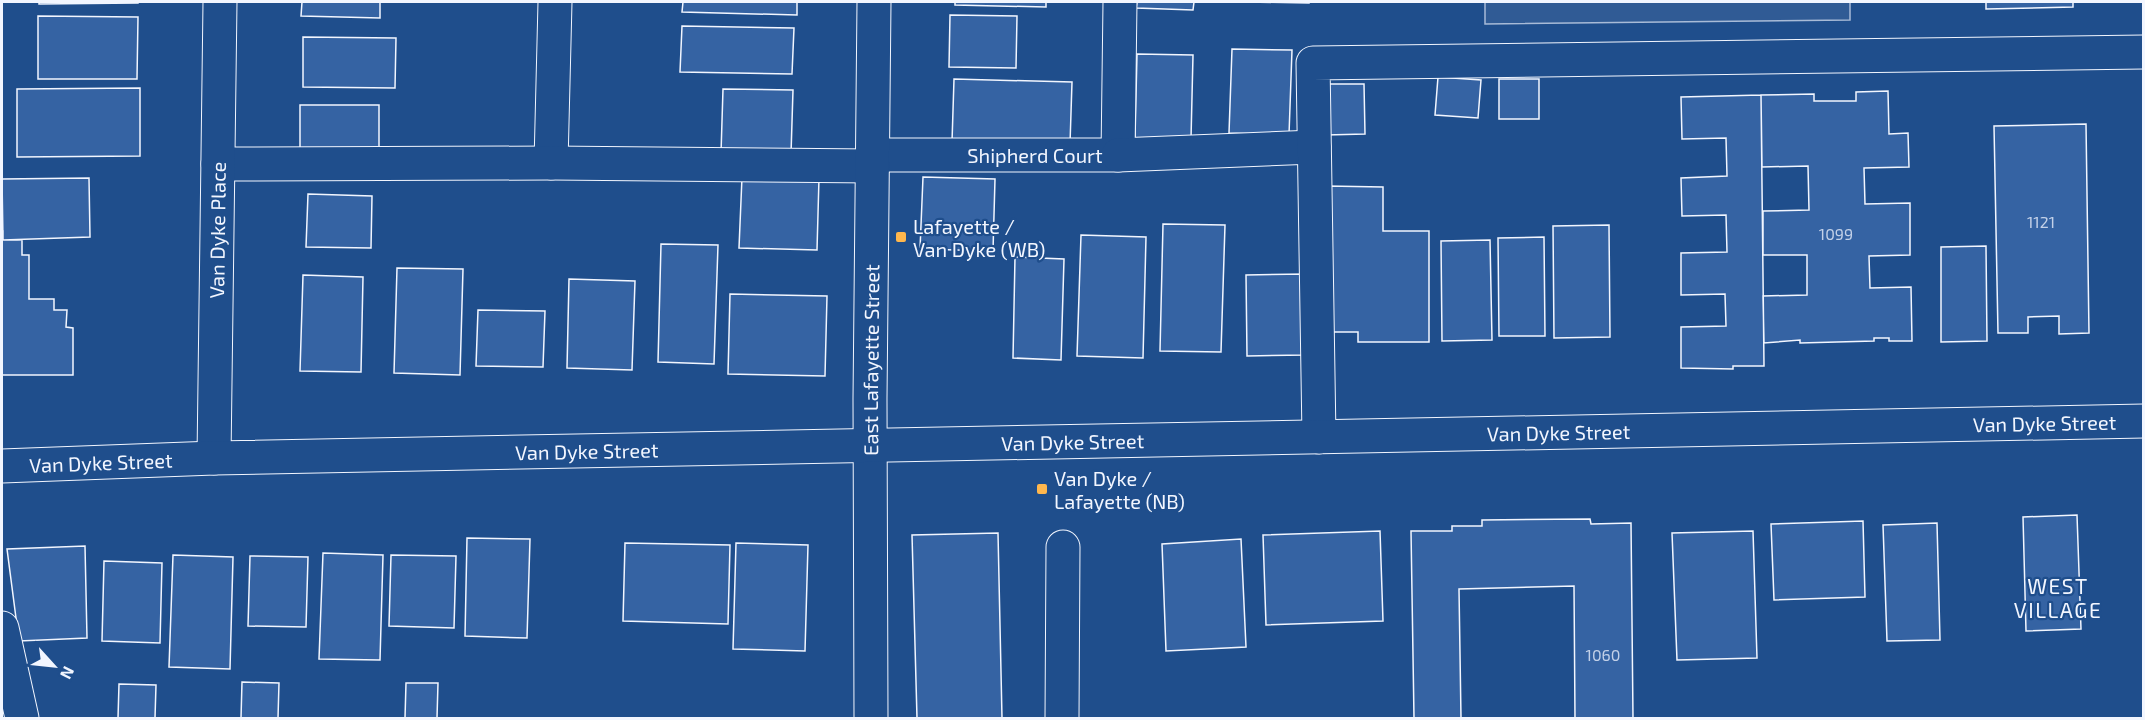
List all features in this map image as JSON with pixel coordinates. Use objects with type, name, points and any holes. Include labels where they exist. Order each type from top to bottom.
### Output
[{"type":"main road","name":"Van Dyke Place","points":[[214,458],[220,2]]},
{"type":"main road","points":[[551,163],[555,2]]},
{"type":"main road","name":"East Lafayette Street","points":[[871,718],[869,445],[874,2]]},
{"type":"main road","name":"Shipherd Court","points":[[218,164],[873,160],[1118,155],[1120,2]]},
{"type":"main road","points":[[1319,437],[1313,63],[2144,52]]},
{"type":"main road","points":[[1118,155],[1314,147]]},
{"type":"main road","name":"Van Dyke Street","points":[[2,466],[214,458],[2144,421]]},
{"type":"main road","points":[[1062,718],[1063,547]]},
{"type":"main road","points":[[2,628],[22,718]]},
{"type":"shaded area","points":[[1485,2],[1850,2],[1850,20],[1485,24]]},
{"type":"building","points":[[39,2],[138,2],[138,3],[39,4]]},
{"type":"building","points":[[302,2],[380,2],[380,18],[301,16]]},
{"type":"building","points":[[683,2],[797,2],[797,15],[682,12]]},
{"type":"building","points":[[955,2],[1046,2],[1046,7],[955,5]]},
{"type":"building","points":[[1137,2],[1194,2],[1193,10],[1136,8]]},
{"type":"building","points":[[1248,2],[1309,2],[1309,3]]},
{"type":"building","points":[[1986,2],[2073,2],[2073,7],[1986,9]]},
{"type":"building","points":[[950,15],[1017,16],[1016,68],[949,67]]},
{"type":"building","points":[[38,16],[138,17],[137,79],[38,79]]},
{"type":"building","points":[[682,26],[794,28],[792,74],[680,72]]},
{"type":"building","points":[[303,37],[396,38],[395,88],[303,87]]},
{"type":"building","points":[[1232,49],[1292,50],[1289,135],[1229,133]]},
{"type":"building","points":[[1137,54],[1193,55],[1191,139],[1135,138]]},
{"type":"building","points":[[1438,77],[1481,80],[1478,118],[1435,115]]},
{"type":"building","points":[[954,79],[1072,82],[1070,144],[952,142]]},
{"type":"building","points":[[1499,79],[1539,79],[1539,119],[1499,119]]},
{"type":"building","points":[[1325,84],[1364,84],[1365,134],[1326,135]]},
{"type":"building","points":[[140,88],[140,156],[17,157],[17,89]]},
{"type":"building","points":[[723,89],[793,90],[791,154],[721,153]]},
{"type":"building","points":[[1888,91],[1889,134],[1908,133],[1909,167],[1864,168],[1865,204],[1910,203],[1910,255],[1869,256],[1870,288],[1911,287],[1912,341],[1889,341],[1889,338],[1874,338],[1874,341],[1800,343],[1800,340],[1764,343],[1763,296],[1807,295],[1807,255],[1763,255],[1763,211],[1809,210],[1808,166],[1762,167],[1761,95],[1814,94],[1814,101],[1856,101],[1856,92]]},
{"type":"building","points":[[1761,95],[1764,366],[1733,366],[1733,369],[1681,368],[1681,327],[1726,326],[1725,294],[1681,295],[1681,253],[1727,252],[1726,215],[1682,216],[1681,178],[1727,176],[1726,138],[1682,139],[1681,97]]},
{"type":"building","points":[[300,105],[379,105],[379,157],[300,156]]},
{"type":"building","points":[[2086,124],[2089,333],[2059,334],[2059,316],[2028,317],[2028,333],[1998,333],[1994,126]]},
{"type":"building","points":[[742,177],[819,178],[817,250],[739,248]]},
{"type":"building","points":[[923,177],[995,179],[993,251],[920,249]]},
{"type":"building","points":[[89,178],[90,237],[3,240],[2,179]]},
{"type":"building","points":[[1327,186],[1383,187],[1383,231],[1429,231],[1429,342],[1358,342],[1358,332],[1328,332]]},
{"type":"building","points":[[308,194],[372,196],[371,248],[306,247]]},
{"type":"building","points":[[1163,224],[1225,225],[1221,352],[1160,351]]},
{"type":"building","points":[[1609,225],[1610,337],[1554,338],[1553,226]]},
{"type":"building","points":[[2,231],[3,240],[22,240],[22,255],[29,255],[29,299],[54,299],[54,310],[67,310],[66,327],[73,328],[73,375],[2,375]]},
{"type":"building","points":[[1081,235],[1146,237],[1143,358],[1077,356]]},
{"type":"building","points":[[1544,237],[1545,336],[1499,336],[1498,238]]},
{"type":"building","points":[[1490,240],[1492,340],[1442,341],[1441,241]]},
{"type":"building","points":[[661,244],[718,245],[714,364],[658,362]]},
{"type":"building","points":[[1986,246],[1987,341],[1941,342],[1941,247]]},
{"type":"building","points":[[1015,257],[1064,259],[1061,360],[1013,358]]},
{"type":"building","points":[[397,268],[463,269],[460,375],[394,373]]},
{"type":"building","points":[[1305,274],[1306,355],[1247,356],[1246,275]]},
{"type":"building","points":[[303,275],[363,277],[361,372],[300,371]]},
{"type":"building","points":[[569,279],[635,281],[632,370],[567,368]]},
{"type":"building","points":[[730,294],[827,296],[825,376],[728,374]]},
{"type":"building","points":[[478,310],[545,311],[543,367],[476,366]]},
{"type":"building","points":[[2077,515],[2081,629],[2026,631],[2023,517]]},
{"type":"building","points":[[1590,519],[1591,524],[1631,523],[1633,718],[1575,718],[1574,586],[1459,589],[1461,718],[1414,718],[1411,531],[1452,531],[1452,526],[1482,526],[1482,520]]},
{"type":"building","points":[[1863,521],[1865,597],[1774,600],[1771,524]]},
{"type":"building","points":[[1937,523],[1940,640],[1887,641],[1883,525]]},
{"type":"building","points":[[1380,531],[1383,621],[1266,625],[1263,535]]},
{"type":"building","points":[[1753,531],[1757,658],[1677,660],[1672,533]]},
{"type":"building","points":[[998,533],[1002,718],[917,718],[912,535]]},
{"type":"building","points":[[467,538],[530,539],[527,638],[465,636]]},
{"type":"building","points":[[1241,539],[1246,647],[1166,651],[1162,544]]},
{"type":"building","points":[[625,543],[730,545],[728,624],[623,621]]},
{"type":"building","points":[[736,543],[808,545],[805,651],[733,649]]},
{"type":"building","points":[[85,546],[87,638],[19,641],[7,549]]},
{"type":"building","points":[[323,553],[383,555],[380,660],[319,659]]},
{"type":"building","points":[[173,555],[233,557],[230,669],[169,667]]},
{"type":"building","points":[[391,555],[456,556],[454,628],[389,626]]},
{"type":"building","points":[[250,556],[308,557],[306,627],[248,626]]},
{"type":"building","points":[[104,561],[162,563],[160,643],[102,641]]},
{"type":"building","points":[[242,682],[279,683],[278,718],[241,718]]},
{"type":"building","points":[[406,683],[438,683],[437,718],[405,718]]},
{"type":"building","points":[[119,684],[156,685],[155,718],[118,718]]},
{"type":"place","name":"Lafayette / Van Dyke (WB)","points":[[901,237]]},
{"type":"place","name":"Van Dyke / Lafayette (NB)","points":[[1042,489]]},
{"type":"district","name":"WEST VILLAGE","points":[[2058,597]]}]
